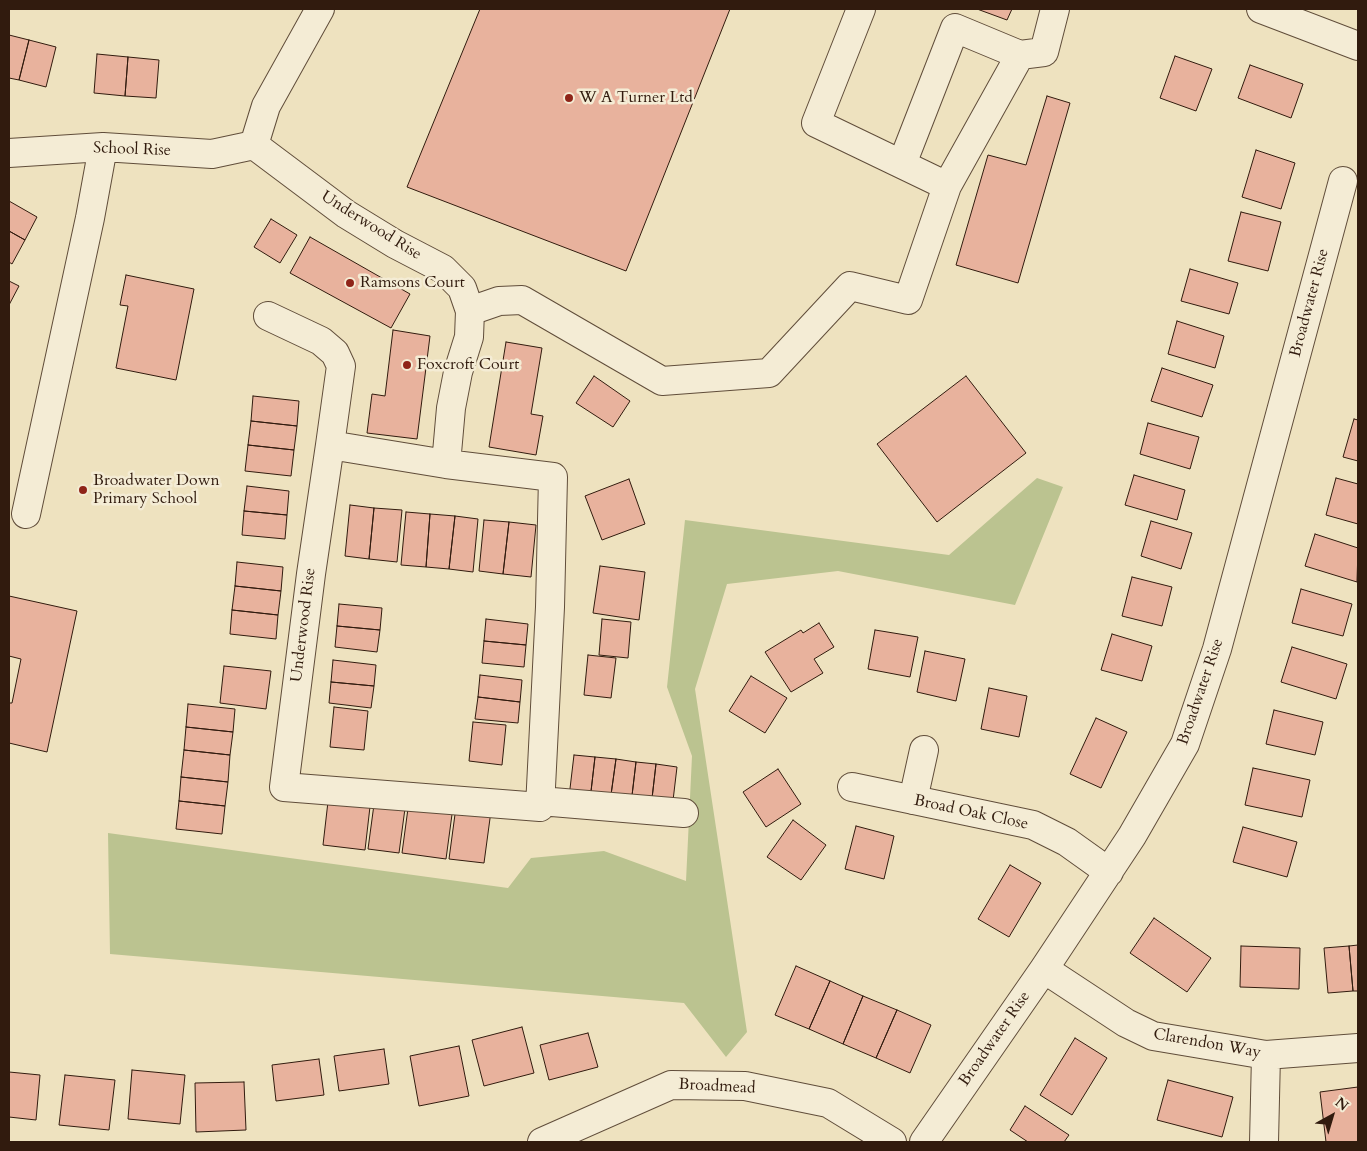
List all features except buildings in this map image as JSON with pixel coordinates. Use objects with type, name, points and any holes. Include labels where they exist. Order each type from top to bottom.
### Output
[{"type":"street","points":[[254,145],[266,106],[320,9]]},
{"type":"street","points":[[861,9],[816,123],[947,186]]},
{"type":"street","points":[[902,164],[955,28],[1020,54],[1044,52],[1055,9]]},
{"type":"street","points":[[1261,9],[1358,46]]},
{"type":"street","points":[[470,311],[499,301],[522,300],[662,381],[769,373],[850,286],[908,300],[947,186],[1020,54]]},
{"type":"street","name":"School Rise","points":[[9,153],[103,148],[212,154],[254,145]]},
{"type":"street","name":"Underwood Rise","points":[[254,145],[346,214],[395,244],[442,269],[462,288],[470,311],[470,338],[458,372],[451,408],[446,464]]},
{"type":"street","points":[[26,514],[90,218],[103,148]]},
{"type":"street","name":"Broadwater Rise","points":[[924,1142],[1109,872],[1185,744],[1217,649],[1343,181]]},
{"type":"street","name":"Underwood Rise","points":[[268,316],[320,341],[335,353],[341,366],[311,574],[284,787],[540,807],[540,801]]},
{"type":"street","points":[[330,445],[446,464],[553,477],[550,607],[540,801],[684,814]]},
{"type":"street","points":[[912,800],[924,750]]},
{"type":"street","name":"Broad Oak Close","points":[[852,788],[1033,825],[1067,842],[1109,872]]},
{"type":"street","name":"Clarendon Way","points":[[1044,969],[1126,1023],[1153,1036],[1266,1055],[1358,1048]]},
{"type":"street","points":[[1264,1142],[1266,1055]]},
{"type":"street","name":"Broadmead","points":[[542,1142],[671,1085],[745,1086],[828,1103],[892,1142]]},
{"type":"green space","points":[[1037,478],[1063,487],[1015,605],[838,571],[727,584],[695,689],[747,1032],[726,1057],[684,1003],[110,954],[108,833],[508,888],[531,858],[604,851],[686,881],[692,756],[667,687],[685,520],[949,555]]},
{"type":"place","name":"W A Turner Ltd","points":[[569,98]]},
{"type":"place","name":"Ramsons Court","points":[[350,283]]},
{"type":"place","name":"Foxcroft Court","points":[[407,365]]},
{"type":"place","name":"Broadwater Down Primary School","points":[[83,490]]}]
